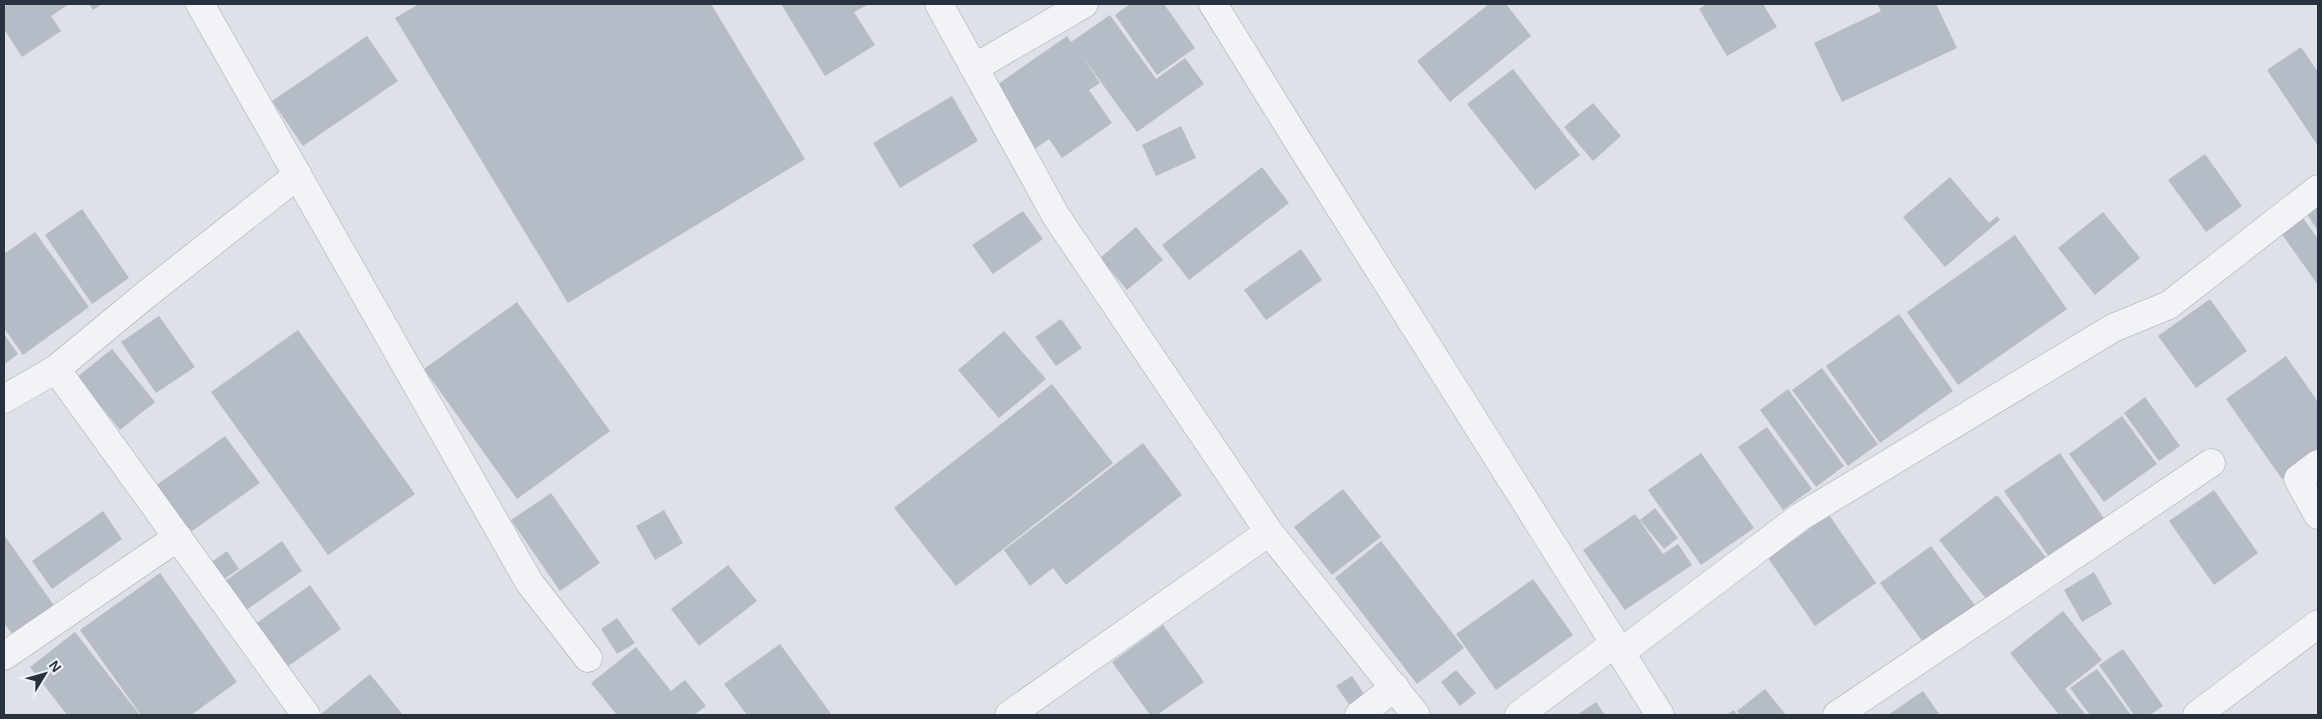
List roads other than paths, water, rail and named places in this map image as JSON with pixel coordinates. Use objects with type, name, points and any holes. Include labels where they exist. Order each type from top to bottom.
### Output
[{"type":"street","points":[[200,4],[529,582],[588,658]]},
{"type":"street","points":[[939,4],[1056,216],[1270,532],[1416,715]]},
{"type":"street","points":[[974,68],[1084,4]]},
{"type":"street","points":[[1213,4],[1660,715]]},
{"type":"street","points":[[4,399],[56,369],[143,297],[298,175]]},
{"type":"street","points":[[1519,715],[1617,648],[1800,517],[2113,328],[2169,304],[2318,189]]},
{"type":"street","points":[[56,369],[306,715]]},
{"type":"street","points":[[1837,715],[2211,463]]},
{"type":"street","points":[[2318,464],[2298,479],[2318,515]]},
{"type":"street","points":[[1008,715],[1270,532]]},
{"type":"street","points":[[4,656],[178,537]]},
{"type":"street","points":[[2197,715],[2318,624]]},
{"type":"street","points":[[1359,715],[1395,688]]}]
